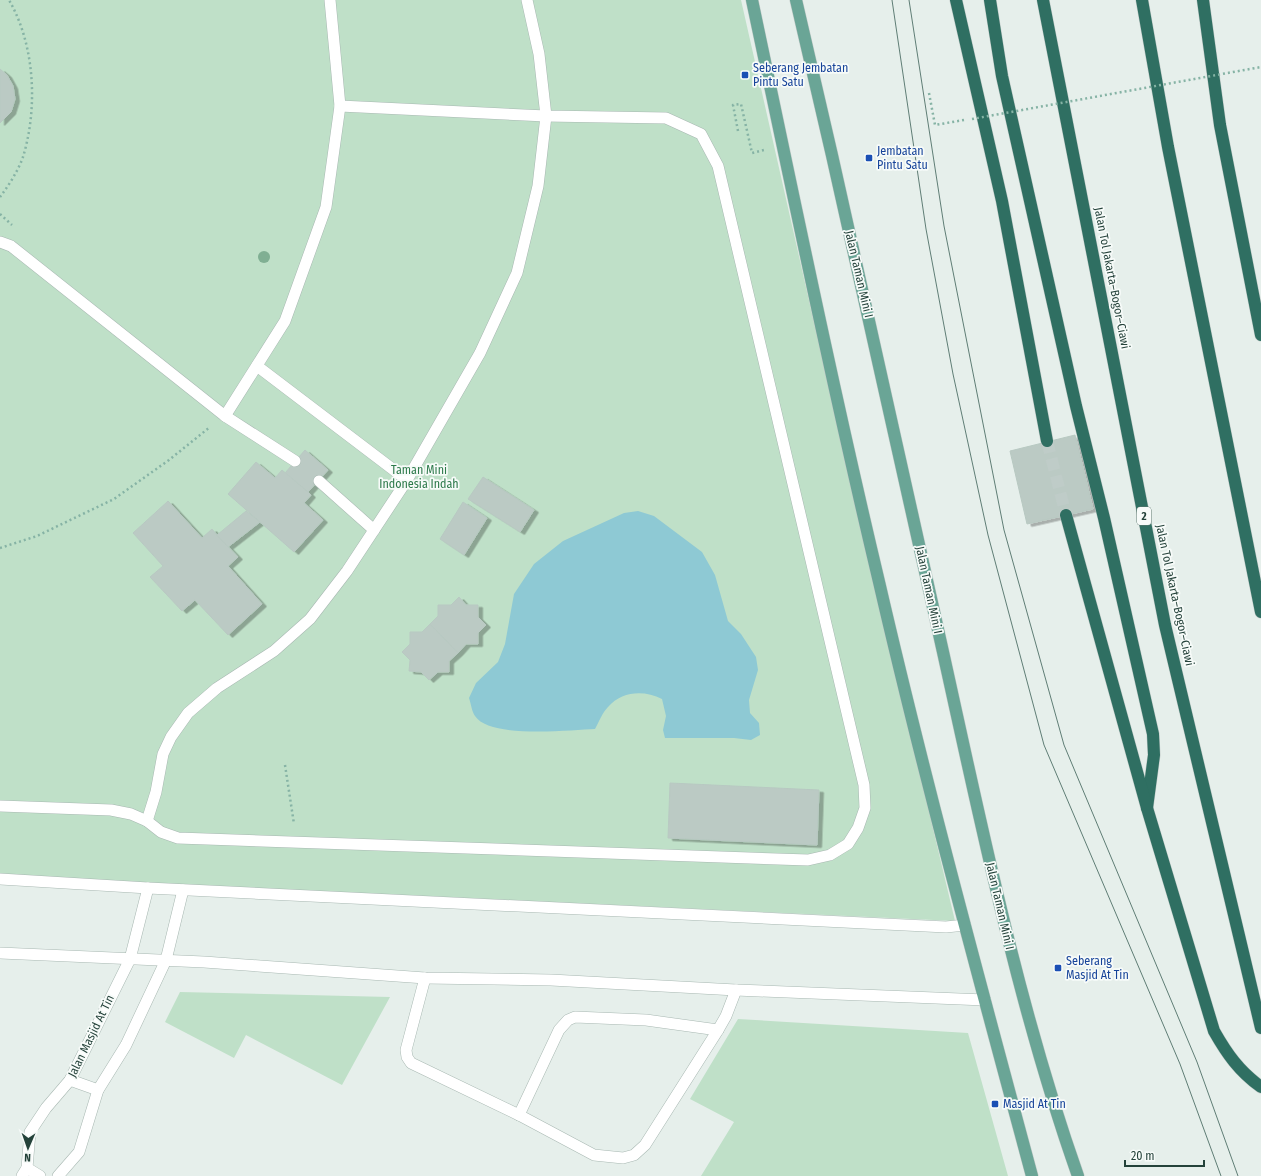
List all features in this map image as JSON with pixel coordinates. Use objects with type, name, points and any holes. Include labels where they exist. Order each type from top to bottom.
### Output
[{"type":"highway","points":[[956,0],[1002,201],[1047,442]]},
{"type":"highway","points":[[990,0],[1002,76],[1076,406],[1104,518],[1153,734],[1154,755],[1147,808]]},
{"type":"highway","name":"Jalan Tol Jakarta–Bogor–Ciawi","points":[[1044,0],[1165,626],[1261,1028]]},
{"type":"highway","points":[[1142,0],[1168,147],[1261,612]]},
{"type":"highway","points":[[1203,0],[1220,125],[1261,335]]},
{"type":"highway","points":[[1066,515],[1147,808],[1214,1031],[1229,1058],[1261,1087]]},
{"type":"main road","points":[[752,0],[879,582],[965,925],[1032,1176]]},
{"type":"main road","name":"Jalan Taman Mini I","points":[[796,0],[861,280],[1005,929],[1065,1139],[1078,1176]]},
{"type":"lane","points":[[225,416],[285,321],[326,207],[340,106],[330,0]]},
{"type":"lane","points":[[147,821],[156,792],[163,754],[171,737],[188,713],[217,688],[274,651],[310,619],[347,571],[407,480],[480,354],[516,273],[538,186],[546,116],[540,54],[527,0]]},
{"type":"lane","points":[[0,806],[111,810],[131,814],[147,821],[161,832],[178,838],[808,860],[830,855],[848,844],[858,828],[865,808],[864,785],[718,166],[701,134],[666,118],[546,116],[340,106]]},
{"type":"lane","points":[[0,242],[11,246],[225,416],[295,461]]},
{"type":"lane","points":[[257,366],[407,480]]},
{"type":"lane","points":[[319,481],[374,530]]},
{"type":"lane","points":[[0,879],[183,890],[938,927],[965,925]]},
{"type":"lane","name":"Jalan Masjid At Tin","points":[[25,1172],[30,1132],[46,1108],[70,1080],[130,959],[148,888]]},
{"type":"lane","points":[[58,1176],[79,1152],[98,1090],[126,1045],[166,960],[183,890]]},
{"type":"lane","points":[[0,953],[166,960],[425,978],[551,980],[736,990],[985,1000]]},
{"type":"lane","points":[[425,978],[406,1050],[410,1063],[520,1115],[594,1156],[623,1158],[634,1155],[645,1145],[718,1030],[726,1016],[736,990]]},
{"type":"lane","points":[[520,1115],[559,1030],[568,1020],[576,1017],[646,1020],[718,1030]]},
{"type":"lane","points":[[70,1080],[98,1090]]},
{"type":"lane","points":[[25,1172],[40,1176]]},
{"type":"path","points":[[0,197],[9,185],[22,158],[30,125],[32,94],[29,60],[22,32],[9,0]]},
{"type":"path","points":[[929,94],[935,125],[1261,67]]},
{"type":"path","points":[[738,131],[732,105],[741,104],[752,153],[783,147]]},
{"type":"path","points":[[0,214],[18,230]]},
{"type":"path","points":[[0,548],[37,536],[114,499],[169,460],[225,416]]},
{"type":"path","points":[[285,765],[292,810]]},
{"type":"green space","name":"Taman Mini Indonesia Indah","points":[[0,0],[741,0],[839,433],[955,921],[0,876]]},
{"type":"green space","points":[[180,992],[390,997],[342,1085],[246,1035],[234,1058],[165,1022]]},
{"type":"green space","points":[[738,1019],[968,1033],[1008,1176],[701,1176],[734,1122],[690,1099]]},
{"type":"water","points":[[638,511],[654,516],[702,552],[715,575],[728,621],[741,634],[756,657],[758,670],[749,700],[750,713],[759,723],[760,735],[751,740],[734,738],[665,738],[663,730],[666,716],[662,699],[641,693],[626,695],[614,702],[604,712],[595,729],[531,732],[497,728],[483,723],[475,716],[469,698],[476,683],[498,662],[505,644],[514,594],[534,564],[563,541],[624,513]]},
{"type":"building","points":[[0,69],[7,75],[13,86],[15,99],[11,112],[0,123]]},
{"type":"building","points":[[1075,435],[1093,509],[1027,524],[1010,451]]},
{"type":"building","points":[[305,450],[328,470],[308,492],[285,473]]},
{"type":"building","points":[[256,462],[275,478],[282,470],[308,492],[311,495],[304,503],[323,520],[294,552],[228,494]]},
{"type":"building","points":[[483,477],[534,510],[520,532],[468,499]]},
{"type":"building","points":[[168,501],[202,538],[212,529],[238,557],[228,566],[262,604],[228,635],[195,600],[182,611],[150,577],[163,566],[133,533]]},
{"type":"building","points":[[463,502],[487,518],[464,555],[440,539]]},
{"type":"building","points":[[246,511],[260,522],[228,547],[217,535]]},
{"type":"building","points":[[459,597],[466,605],[478,605],[478,617],[486,625],[478,633],[478,644],[466,644],[458,653],[430,624],[438,616],[438,605],[451,605]]},
{"type":"building","points":[[430,624],[458,653],[449,661],[449,672],[438,672],[429,680],[421,672],[409,671],[410,660],[402,652],[410,644],[410,632],[422,632]]},
{"type":"building","points":[[670,783],[819,790],[817,845],[668,838]]},
{"type":"tunnel","points":[[1047,441],[1066,515]]},
{"type":"tram line","points":[[892,0],[926,229],[953,374],[988,535],[1044,745],[1180,1064],[1221,1176]]},
{"type":"tram line","points":[[909,0],[944,226],[1004,530],[1064,745],[1197,1062],[1238,1176]]},
{"type":"place","name":"Seberang Jembatan Pintu Satu","points":[[745,75]]},
{"type":"place","name":"Jembatan Pintu Satu","points":[[869,158]]},
{"type":"place","name":"Seberang Masjid At Tin","points":[[1058,968]]},
{"type":"place","name":"Masjid At Tin","points":[[995,1104]]}]
